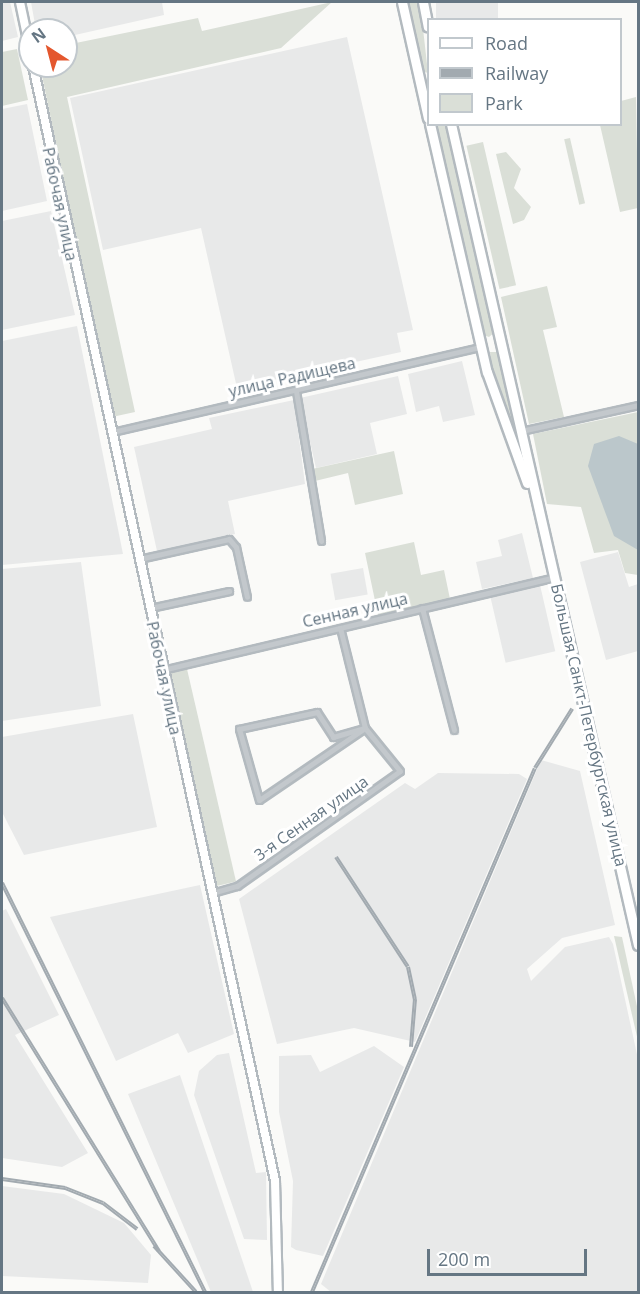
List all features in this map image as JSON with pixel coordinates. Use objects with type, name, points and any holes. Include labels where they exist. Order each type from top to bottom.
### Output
[{"type":"main road","points":[[21,2],[24,18]]},
{"type":"main road","points":[[402,2],[424,78],[427,102]]},
{"type":"main road","points":[[423,2],[427,19]]},
{"type":"main road","name":"Рабочая улица","points":[[35,78],[109,433],[275,1180],[278,1293]]},
{"type":"main road","name":"Большая Санкт-Петербургская улица","points":[[430,126],[481,347],[537,505]]},
{"type":"main road","name":"Большая Санкт-Петербургская улица","points":[[451,126],[638,944]]},
{"type":"main road","points":[[481,347],[501,343]]},
{"type":"street","name":"улица Радищева","points":[[109,433],[481,347]]},
{"type":"street","points":[[296,390],[321,542]]},
{"type":"street","points":[[521,431],[639,405]]},
{"type":"street","points":[[137,559],[229,540],[236,547],[247,597]]},
{"type":"street","name":"Сенная улица","points":[[162,670],[555,577]]},
{"type":"street","points":[[148,609],[230,591]]},
{"type":"street","points":[[422,608],[454,730]]},
{"type":"street","points":[[340,628],[365,728]]},
{"type":"street","points":[[317,712],[333,737],[365,728],[259,800],[239,729],[317,712]]},
{"type":"street","name":"3-я Сенная улица","points":[[237,886],[400,771],[365,728]]},
{"type":"street","points":[[212,893],[237,886]]},
{"type":"shaded area","points":[[2,2],[10,2],[18,37],[2,41]]},
{"type":"shaded area","points":[[31,2],[162,2],[164,15],[78,34],[78,18],[34,18]]},
{"type":"shaded area","points":[[436,2],[498,2],[498,18],[436,18]]},
{"type":"shaded area","points":[[347,37],[413,330],[397,333],[401,352],[237,388],[201,228],[103,250],[70,98]]},
{"type":"shaded area","points":[[27,104],[47,201],[2,211],[2,109]]},
{"type":"shaded area","points":[[51,211],[75,315],[2,330],[2,221]]},
{"type":"shaded area","points":[[77,326],[123,554],[2,565],[2,341]]},
{"type":"shaded area","points":[[462,361],[475,415],[443,422],[439,406],[416,412],[408,374]]},
{"type":"shaded area","points":[[398,376],[407,414],[370,423],[377,454],[316,468],[300,398]]},
{"type":"shaded area","points":[[294,400],[305,484],[228,501],[235,534],[157,551],[134,447],[212,429],[209,418]]},
{"type":"shaded area","points":[[619,436],[638,444],[638,550],[614,536],[588,466],[594,444]]},
{"type":"shaded area","points":[[522,533],[533,578],[482,589],[476,562],[502,556],[498,540]]},
{"type":"shaded area","points":[[618,552],[629,587],[638,584],[638,651],[606,660],[580,562]]},
{"type":"shaded area","points":[[81,562],[101,706],[2,721],[2,569]]},
{"type":"shaded area","points":[[363,568],[368,595],[335,600],[331,574]]},
{"type":"shaded area","points":[[540,585],[555,651],[506,663],[490,596]]},
{"type":"shaded area","points":[[133,714],[157,827],[24,855],[2,812],[2,737]]},
{"type":"shaded area","points":[[541,760],[580,771],[615,925],[562,938],[527,969],[531,981],[565,947],[609,937],[613,944],[638,1059],[638,1292],[331,1292],[321,1284]]},
{"type":"shaded area","points":[[438,773],[519,774],[527,779],[415,1042],[354,1028],[277,1044],[239,899],[405,783],[415,789]]},
{"type":"shaded area","points":[[200,885],[234,1034],[188,1053],[178,1033],[116,1061],[50,917]]},
{"type":"shaded area","points":[[6,909],[59,1015],[15,1035],[88,1153],[62,1167],[2,1158],[2,911]]},
{"type":"shaded area","points":[[374,1046],[404,1067],[323,1256],[296,1250],[291,1247],[293,1181],[279,1112],[279,1056],[311,1055],[320,1072]]},
{"type":"shaded area","points":[[229,1053],[256,1173],[266,1172],[267,1240],[244,1239],[194,1095],[199,1071],[217,1055]]},
{"type":"shaded area","points":[[180,1075],[253,1292],[211,1292],[128,1094]]},
{"type":"shaded area","points":[[2,1186],[64,1194],[124,1223],[151,1255],[148,1283],[2,1276]]},
{"type":"green space","points":[[332,2],[281,48],[67,97],[135,412],[112,417],[42,78],[78,78],[78,43],[198,18],[202,31]]},
{"type":"green space","points":[[406,2],[420,2],[427,73],[421,71]]},
{"type":"green space","points":[[17,49],[18,78],[23,78],[28,100],[2,106],[2,52]]},
{"type":"green space","points":[[636,97],[638,208],[620,212],[600,126],[622,126],[622,101]]},
{"type":"green space","points":[[434,126],[449,126],[496,331],[489,337],[481,334]]},
{"type":"green space","points":[[570,138],[585,203],[579,205],[564,139]]},
{"type":"green space","points":[[483,142],[516,285],[500,289],[466,146]]},
{"type":"green space","points":[[506,152],[521,169],[514,188],[531,207],[524,220],[513,224],[496,154]]},
{"type":"green space","points":[[547,286],[557,327],[543,330],[564,417],[529,424],[501,297]]},
{"type":"green space","points":[[490,352],[499,352],[526,467],[492,375]]},
{"type":"green space","points":[[638,412],[638,575],[625,573],[618,550],[594,553],[581,507],[547,504],[533,434]]},
{"type":"green space","points":[[394,451],[403,494],[355,505],[348,473],[315,481],[312,469]]},
{"type":"green space","points":[[414,542],[421,575],[444,570],[450,599],[378,615],[365,553]]},
{"type":"green space","points":[[187,669],[236,881],[216,886],[167,674]]},
{"type":"green space","points":[[614,936],[622,937],[638,1011],[638,1041]]},
{"type":"railway","points":[[312,1292],[535,768],[572,709]]},
{"type":"railway","points":[[336,857],[408,967],[415,999],[411,1047]]},
{"type":"railway","points":[[2,883],[205,1292]]},
{"type":"railway","points":[[2,998],[159,1251]]},
{"type":"railway","points":[[2,1179],[65,1188],[103,1203],[137,1229]]},
{"type":"railway","points":[[154,1246],[196,1292]]}]
